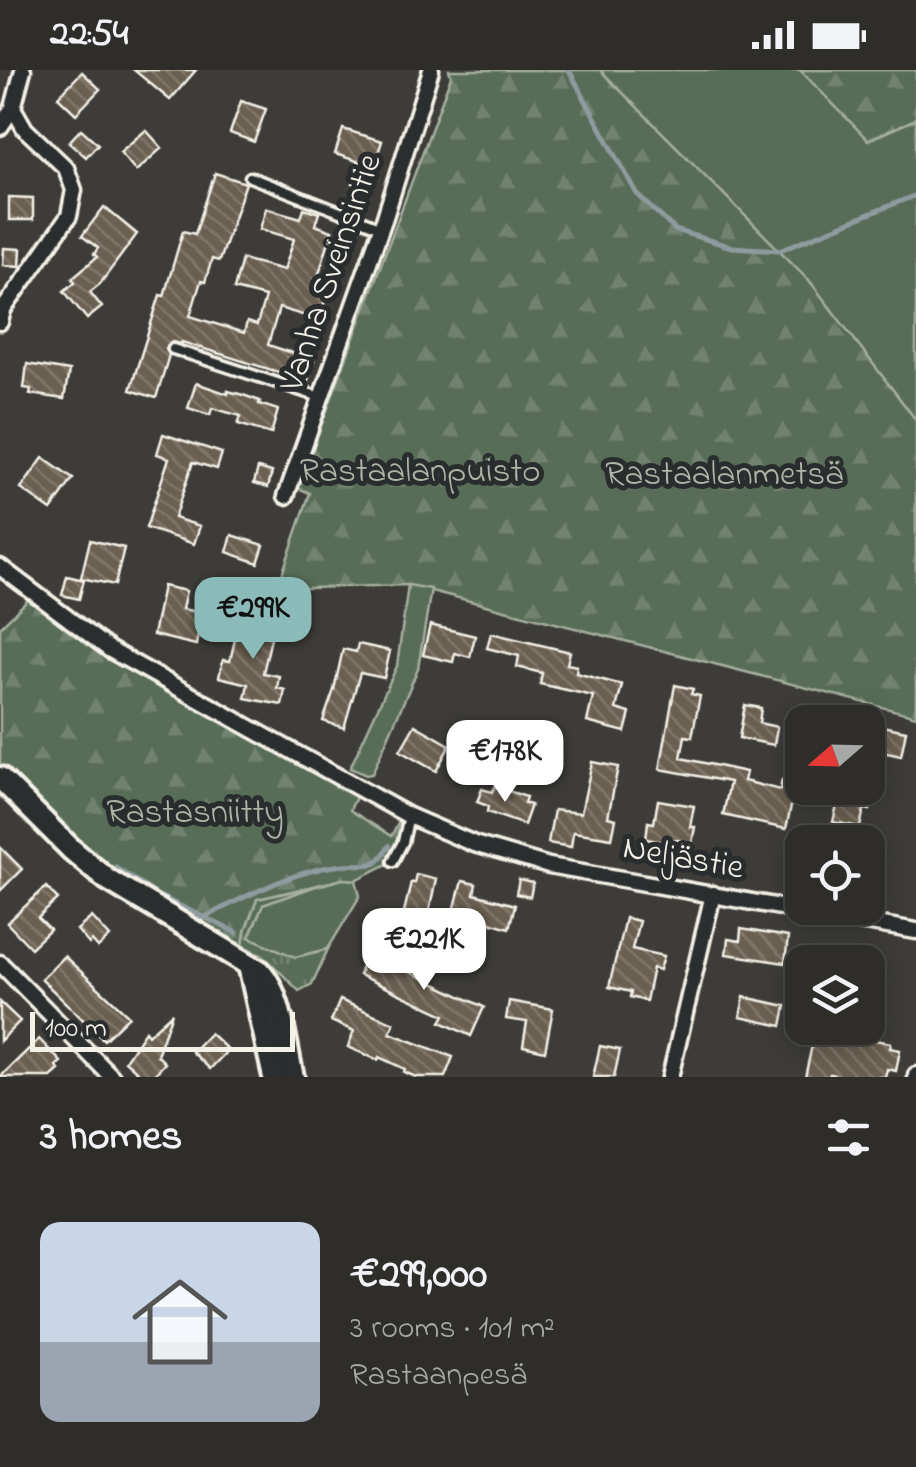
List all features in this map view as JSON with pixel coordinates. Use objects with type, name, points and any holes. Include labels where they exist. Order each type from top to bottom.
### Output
[{"type":"street","points":[[1,124],[13,108],[23,70]]},
{"type":"street","name":"Vanha Sveinsintie","points":[[286,496],[381,228],[431,70]]},
{"type":"street","points":[[0,322],[3,310],[68,216],[74,190],[66,168],[24,129],[13,108]]},
{"type":"street","name":"Neljästie","points":[[0,567],[110,650],[410,816],[474,844],[549,866],[916,931]]},
{"type":"street","points":[[0,778],[107,879],[260,971],[272,988],[293,1077]]},
{"type":"street","points":[[670,1077],[713,894]]},
{"type":"street","points":[[0,963],[112,1077]]},
{"type":"street","points":[[248,965],[274,1077]]},
{"type":"lane","points":[[250,178],[381,228]]},
{"type":"lane","points":[[172,349],[320,397]]},
{"type":"lane","points":[[394,861],[410,816]]},
{"type":"green space","name":"Rastaalanmetsä","points":[[449,70],[916,70],[916,716],[408,585],[277,589],[310,493],[298,488],[451,76]]},
{"type":"green space","points":[[600,70],[800,70],[868,140],[916,119],[916,420],[809,280]]},
{"type":"green space","points":[[408,585],[431,589],[418,669],[372,774],[366,775],[350,768],[397,666]]},
{"type":"green space","name":"Rastasniitty","points":[[30,598],[357,795],[350,810],[391,836],[404,813],[409,816],[393,861],[356,880],[343,879],[257,899],[243,945],[164,905],[104,866],[0,766],[0,627]]},
{"type":"green space","points":[[343,879],[356,880],[360,896],[328,949],[295,957],[249,937],[263,905]]},
{"type":"green space","points":[[313,887],[263,905],[295,957],[328,949],[312,984],[299,991],[263,955],[243,945],[257,899]]},
{"type":"building","points":[[134,70],[196,70],[170,100]]},
{"type":"building","points":[[82,72],[100,89],[76,114],[58,97]]},
{"type":"building","points":[[241,101],[266,109],[254,142],[230,133]]},
{"type":"building","points":[[81,129],[98,144],[86,157],[69,142]]},
{"type":"building","points":[[343,129],[382,141],[367,188],[353,184],[360,162],[335,154]]},
{"type":"building","points":[[146,130],[162,148],[136,171],[120,152]]},
{"type":"building","points":[[215,173],[246,183],[219,261],[212,259],[190,316],[244,333],[247,322],[257,325],[265,297],[234,289],[242,259],[284,270],[294,239],[260,229],[266,208],[301,218],[304,208],[319,213],[315,225],[332,231],[317,280],[330,284],[319,320],[279,308],[268,345],[314,360],[307,383],[172,342],[166,348],[169,355],[156,398],[130,390],[183,231],[195,234]]},
{"type":"building","points":[[9,197],[33,198],[33,220],[9,220]]},
{"type":"building","points":[[104,207],[137,234],[90,292],[102,307],[87,319],[64,291],[75,282],[72,278],[97,257],[94,254],[98,248],[82,236]]},
{"type":"building","points":[[4,248],[21,249],[20,266],[3,265]]},
{"type":"building","points":[[27,364],[69,371],[64,399],[30,394],[31,389],[24,388]]},
{"type":"building","points":[[196,383],[243,395],[278,410],[271,434],[238,424],[241,416],[212,408],[210,415],[188,408]]},
{"type":"building","points":[[163,434],[222,453],[217,469],[193,462],[174,518],[200,526],[194,544],[146,528],[169,458],[157,454]]},
{"type":"building","points":[[43,458],[73,479],[51,510],[21,489]]},
{"type":"building","points":[[258,468],[272,472],[268,487],[254,483]]},
{"type":"building","points":[[232,535],[264,545],[258,563],[227,552]]},
{"type":"building","points":[[90,540],[124,548],[115,585],[81,578]]},
{"type":"building","points":[[67,576],[84,580],[79,599],[62,595]]},
{"type":"building","points":[[163,586],[186,591],[182,609],[202,613],[196,645],[153,635]]},
{"type":"building","points":[[240,617],[274,625],[263,673],[279,676],[277,688],[285,690],[282,705],[245,698],[248,684],[219,677],[223,660],[230,661]]},
{"type":"building","points":[[430,625],[475,636],[470,657],[455,653],[453,662],[423,655]]},
{"type":"building","points":[[491,633],[570,652],[567,664],[577,666],[576,673],[622,685],[616,709],[630,713],[625,732],[587,722],[593,696],[540,684],[542,673],[517,667],[519,656],[487,648]]},
{"type":"building","points":[[358,644],[390,651],[384,678],[360,673],[344,728],[323,721],[343,649],[356,652]]},
{"type":"building","points":[[675,685],[693,689],[691,694],[700,696],[692,737],[685,736],[681,758],[746,772],[744,781],[780,790],[785,781],[785,805],[791,805],[787,825],[785,829],[723,815],[730,782],[660,769]]},
{"type":"building","points":[[745,705],[761,708],[759,723],[777,727],[774,745],[739,738]]},
{"type":"building","points":[[415,725],[450,745],[436,771],[400,751]]},
{"type":"building","points":[[518,725],[554,737],[546,760],[511,749]]},
{"type":"building","points":[[885,727],[906,731],[901,756],[885,753]]},
{"type":"building","points":[[592,762],[618,767],[608,817],[616,819],[612,838],[573,832],[571,847],[548,843],[554,810],[581,813]]},
{"type":"building","points":[[495,786],[526,797],[524,803],[531,805],[524,825],[487,812],[488,806],[477,802],[482,789],[492,792]]},
{"type":"building","points":[[658,800],[694,806],[692,843],[646,839],[648,822],[654,823]]},
{"type":"building","points":[[837,805],[871,805],[870,810],[864,809],[860,825],[833,822]]},
{"type":"building","points":[[0,847],[22,869],[0,891]]},
{"type":"building","points":[[416,874],[436,879],[426,927],[402,921]]},
{"type":"building","points":[[519,880],[533,883],[530,897],[516,894]]},
{"type":"building","points":[[462,881],[476,884],[474,894],[515,905],[509,928],[486,921],[481,941],[448,933]]},
{"type":"building","points":[[46,887],[58,899],[38,918],[50,930],[31,948],[7,923]]},
{"type":"building","points":[[92,917],[110,937],[98,948],[77,930]]},
{"type":"building","points":[[625,918],[639,921],[632,949],[664,956],[660,970],[653,968],[646,1001],[630,997],[631,992],[609,987]]},
{"type":"building","points":[[741,929],[788,937],[785,963],[726,954],[728,939],[740,941]]},
{"type":"building","points":[[366,954],[484,1007],[471,1036],[441,1022],[445,1015],[359,975]]},
{"type":"building","points":[[64,956],[129,1016],[104,1040],[41,979]]},
{"type":"building","points":[[744,997],[785,1006],[782,1026],[740,1017]]},
{"type":"building","points":[[340,1000],[394,1023],[390,1033],[453,1057],[445,1077],[416,1077],[379,1057],[378,1060],[348,1047],[354,1031],[331,1021]]},
{"type":"building","points":[[509,1001],[553,1009],[545,1051],[523,1046],[527,1022],[506,1019]]},
{"type":"building","points":[[0,1002],[20,1021],[0,1041]]},
{"type":"building","points":[[172,1013],[157,1055],[165,1063],[152,1077],[143,1077],[125,1061],[145,1031],[148,1035]]},
{"type":"building","points":[[210,1033],[228,1050],[210,1069],[192,1052]]},
{"type":"building","points":[[39,1039],[61,1062],[56,1066],[59,1070],[51,1077],[0,1077]]},
{"type":"building","points":[[885,1042],[891,1043],[890,1048],[900,1050],[896,1071],[887,1069],[885,1077],[805,1077],[812,1045],[885,1045]]},
{"type":"building","points":[[600,1046],[620,1050],[614,1077],[593,1077]]},
{"type":"waterway","points":[[569,70],[637,194],[675,230],[732,247],[780,250],[916,195]]},
{"type":"waterway","points":[[203,918],[306,872],[374,863],[389,846]]},
{"type":"waterway","points":[[116,867],[157,895],[237,933]]},
{"type":"park label","name":"Rastaalanpuisto","points":[[420,472]]}]
